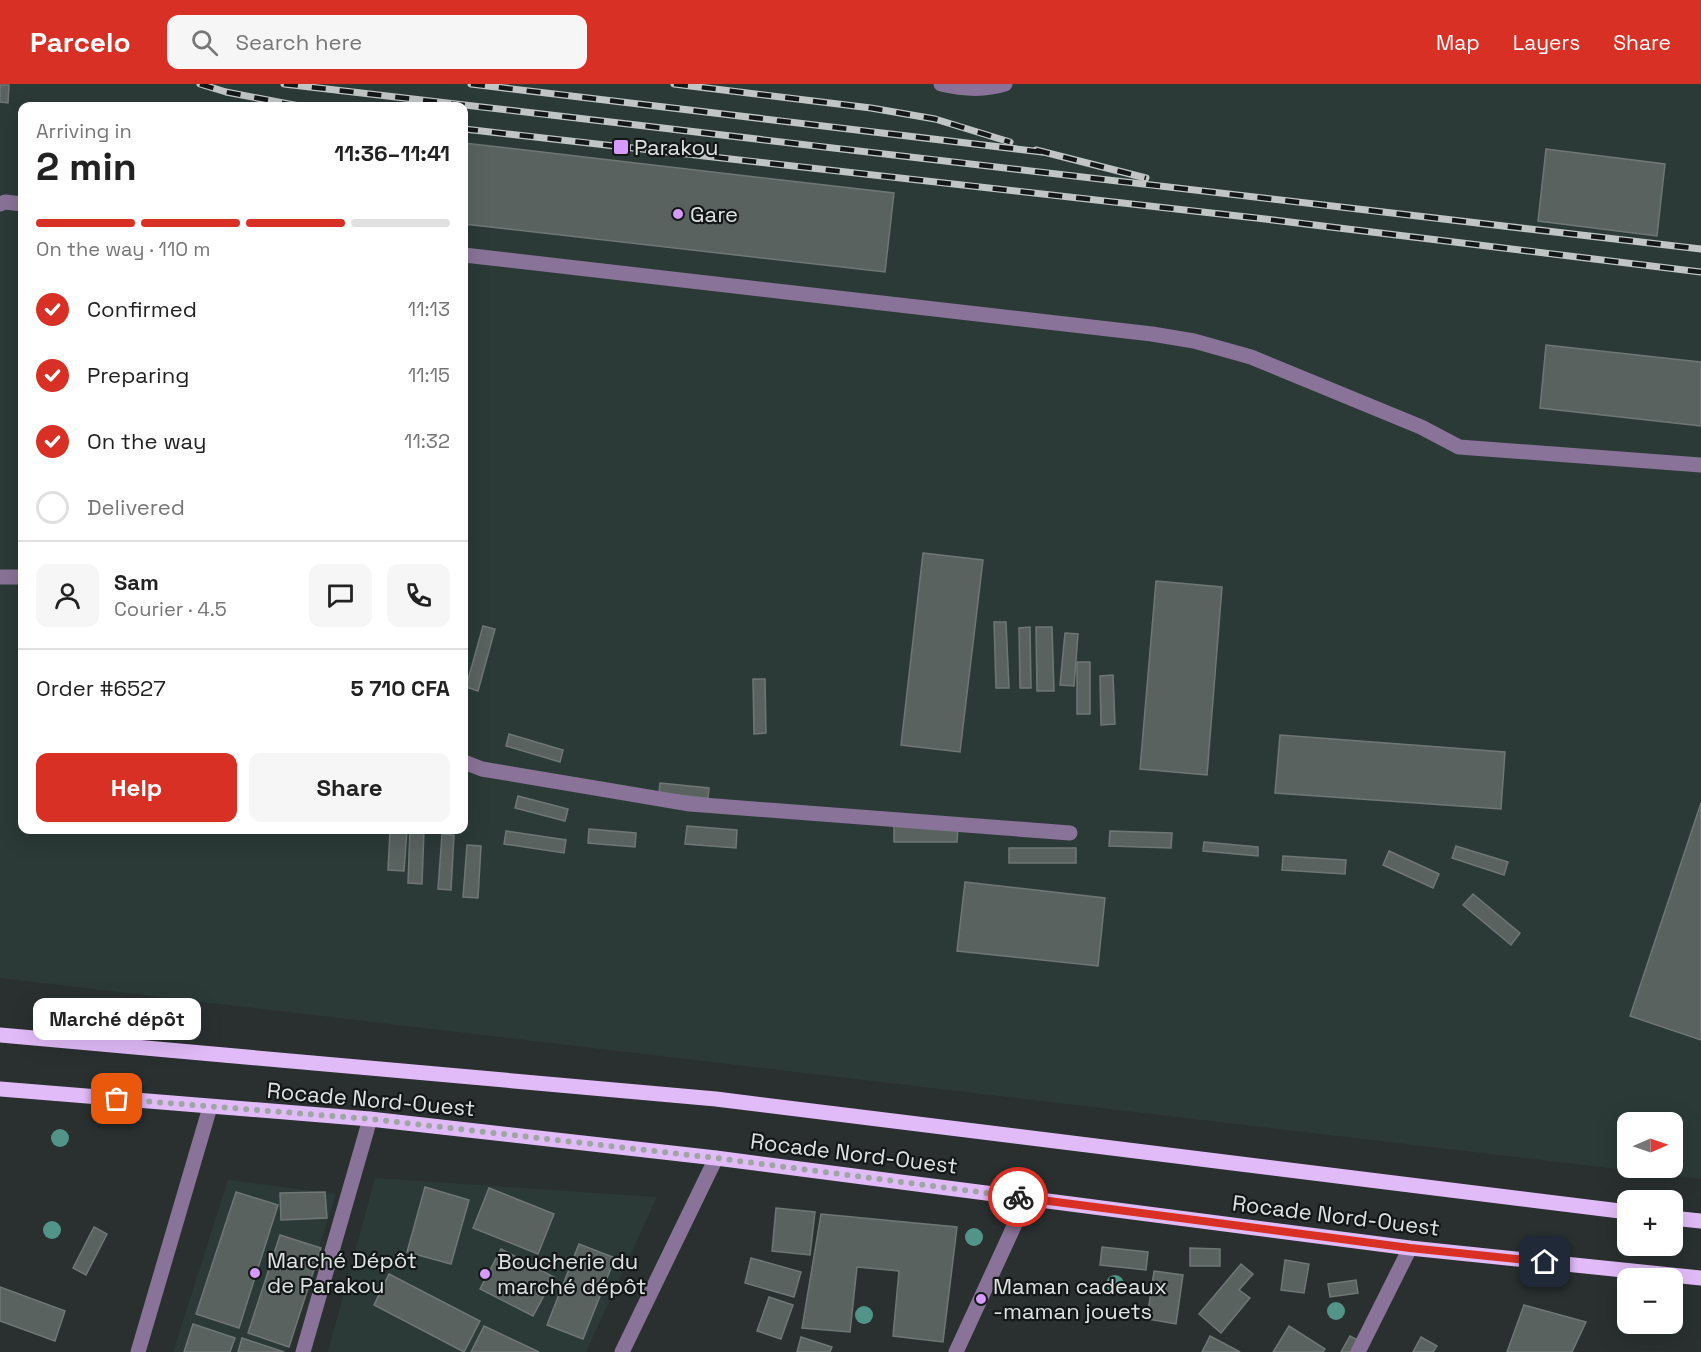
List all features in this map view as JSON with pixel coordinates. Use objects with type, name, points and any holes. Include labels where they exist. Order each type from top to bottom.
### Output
[{"type":"main road","name":"Rocade Nord-Ouest","points":[[0,1035],[716,1099],[1617,1211]]},
{"type":"main road","name":"Rocade Nord-Ouest","points":[[0,1089],[370,1119],[716,1158],[1410,1248],[1701,1278]]},
{"type":"main road","points":[[1683,1219],[1701,1221]]},
{"type":"street","points":[[941,84],[958,88],[993,88],[1005,84]]},
{"type":"street","points":[[0,204],[5,202],[18,204]]},
{"type":"street","points":[[468,255],[1194,341],[1251,357],[1421,427],[1458,447],[1701,465]]},
{"type":"street","points":[[0,576],[18,577]]},
{"type":"street","points":[[468,764],[482,769],[690,804],[1070,833]]},
{"type":"street","points":[[138,1352],[210,1107]]},
{"type":"street","points":[[303,1352],[370,1119]]},
{"type":"street","points":[[622,1352],[716,1158]]},
{"type":"street","points":[[957,1352],[1026,1198]]},
{"type":"street","points":[[1358,1352],[1410,1248]]},
{"type":"shaded area","points":[[0,84],[1701,84],[1701,1179],[1683,1177],[1683,1112],[1617,1112],[1617,1169],[0,978]]},
{"type":"shaded area","name":"Boucherie du marché dépôt","points":[[375,1178],[657,1197],[586,1352],[328,1352]]},
{"type":"shaded area","name":"Marché Dépôt de Parakou","points":[[228,1180],[336,1194],[286,1352],[173,1352]]},
{"type":"building","points":[[0,85],[9,85],[8,103],[0,102]]},
{"type":"building","name":"Gare","points":[[468,143],[894,193],[885,272],[468,224]]},
{"type":"building","points":[[1546,149],[1665,164],[1657,236],[1538,221]]},
{"type":"building","points":[[1546,345],[1701,362],[1701,426],[1540,408]]},
{"type":"building","points":[[923,553],[983,560],[960,752],[901,745]]},
{"type":"building","points":[[1156,581],[1222,587],[1207,775],[1140,769]]},
{"type":"building","points":[[994,622],[1006,622],[1009,688],[996,688]]},
{"type":"building","points":[[483,626],[495,629],[478,691],[468,688],[468,680]]},
{"type":"building","points":[[1030,627],[1031,688],[1020,688],[1019,628]]},
{"type":"building","points":[[1036,627],[1052,627],[1054,691],[1037,691]]},
{"type":"building","points":[[1065,633],[1078,634],[1074,686],[1060,685]]},
{"type":"building","points":[[1077,662],[1090,662],[1090,714],[1077,714]]},
{"type":"building","points":[[1113,675],[1115,724],[1101,725],[1100,676]]},
{"type":"building","points":[[753,679],[765,679],[766,733],[754,734]]},
{"type":"building","points":[[509,734],[563,750],[560,762],[506,746]]},
{"type":"building","points":[[1280,735],[1505,752],[1501,809],[1275,793]]},
{"type":"building","points":[[660,783],[709,788],[708,798],[659,793]]},
{"type":"building","points":[[518,796],[568,809],[565,821],[515,808]]},
{"type":"building","points":[[1701,803],[1701,1040],[1630,1016]]},
{"type":"building","points":[[687,826],[737,830],[736,848],[685,844]]},
{"type":"building","points":[[894,826],[958,827],[957,842],[894,842]]},
{"type":"building","points":[[589,829],[636,833],[635,847],[588,843]]},
{"type":"building","points":[[506,831],[566,840],[564,853],[504,844]]},
{"type":"building","points":[[1110,831],[1172,833],[1171,848],[1109,846]]},
{"type":"building","points":[[390,834],[407,834],[404,871],[388,870]]},
{"type":"building","points":[[410,834],[424,834],[422,884],[408,883]]},
{"type":"building","points":[[442,834],[454,835],[451,890],[438,889]]},
{"type":"building","points":[[1204,842],[1258,847],[1258,856],[1203,851]]},
{"type":"building","points":[[467,845],[481,846],[478,898],[463,897]]},
{"type":"building","points":[[1456,846],[1508,862],[1504,875],[1452,858]]},
{"type":"building","points":[[1009,848],[1076,848],[1076,863],[1009,863]]},
{"type":"building","points":[[1389,851],[1439,874],[1433,888],[1383,865]]},
{"type":"building","points":[[1283,856],[1346,860],[1345,874],[1282,870]]},
{"type":"building","points":[[965,882],[1105,898],[1098,966],[957,951]]},
{"type":"building","points":[[1473,894],[1520,933],[1511,945],[1463,905]]},
{"type":"building","points":[[425,1187],[469,1200],[451,1264],[407,1252]]},
{"type":"building","points":[[489,1188],[554,1214],[538,1254],[473,1228]]},
{"type":"building","points":[[236,1192],[278,1205],[239,1328],[196,1314]]},
{"type":"building","points":[[325,1192],[327,1218],[281,1220],[280,1193]]},
{"type":"building","points":[[776,1208],[815,1212],[810,1255],[772,1251]]},
{"type":"building","points":[[821,1214],[957,1227],[943,1342],[893,1336],[899,1271],[857,1267],[850,1332],[802,1328]]},
{"type":"building","points":[[94,1227],[107,1234],[86,1275],[73,1268]]},
{"type":"building","points":[[280,1235],[321,1248],[289,1347],[248,1333]]},
{"type":"building","points":[[579,1244],[615,1258],[583,1339],[547,1325]]},
{"type":"building","points":[[1102,1247],[1148,1252],[1146,1270],[1100,1265]]},
{"type":"building","points":[[1190,1248],[1220,1249],[1220,1266],[1190,1266]]},
{"type":"building","points":[[501,1249],[554,1277],[533,1316],[480,1289]]},
{"type":"building","points":[[751,1258],[801,1272],[794,1297],[745,1283]]},
{"type":"building","points":[[1285,1260],[1309,1264],[1304,1293],[1281,1290]]},
{"type":"building","points":[[1241,1264],[1253,1274],[1239,1290],[1250,1298],[1221,1333],[1199,1314]]},
{"type":"building","points":[[1154,1271],[1183,1275],[1176,1324],[1147,1319]]},
{"type":"building","points":[[389,1274],[480,1321],[464,1352],[374,1305]]},
{"type":"building","points":[[1356,1280],[1358,1293],[1330,1297],[1328,1284]]},
{"type":"building","points":[[0,1287],[65,1311],[55,1341],[0,1321]]},
{"type":"building","points":[[769,1297],[793,1305],[781,1339],[757,1331]]},
{"type":"building","points":[[1524,1305],[1586,1322],[1572,1352],[1507,1352]]},
{"type":"building","points":[[193,1324],[235,1338],[230,1352],[184,1352]]},
{"type":"building","points":[[484,1326],[539,1352],[471,1352]]},
{"type":"building","points":[[1289,1326],[1325,1349],[1323,1352],[1273,1352]]},
{"type":"building","points":[[1210,1336],[1240,1352],[1202,1352]]},
{"type":"building","points":[[1350,1336],[1365,1344],[1360,1352],[1341,1352]]},
{"type":"building","points":[[801,1337],[832,1347],[830,1352],[797,1352]]},
{"type":"building","points":[[1421,1337],[1437,1346],[1433,1352],[1413,1352]]},
{"type":"building","points":[[242,1338],[284,1352],[238,1352]]},
{"type":"railway","points":[[200,84],[226,92],[278,102]]},
{"type":"railway","points":[[284,84],[439,102]]},
{"type":"railway","points":[[471,84],[1042,152]]},
{"type":"railway","points":[[674,84],[871,108],[935,119],[1010,142]]},
{"type":"railway","points":[[468,105],[1701,249]]},
{"type":"railway","points":[[468,129],[1265,219],[1701,272]]},
{"type":"railway","points":[[1036,150],[1146,178]]},
{"type":"way so far","points":[[117,1099],[370,1119],[716,1158],[1018,1197]]},
{"type":"place","name":"Parakou","points":[[621,147]]},
{"type":"place","name":"Gare","points":[[678,214]]},
{"type":"place","name":"Marché dépôt","points":[[117,1099]]},
{"type":"place","name":"Marché Dépôt de Parakou","points":[[255,1273]]},
{"type":"place","name":"Boucherie du marché dépôt","points":[[485,1274]]},
{"type":"place","name":"Maman cadeaux -maman jouets","points":[[981,1299]]},
{"type":"route","points":[[1018,1197],[1410,1248],[1545,1262]]}]
